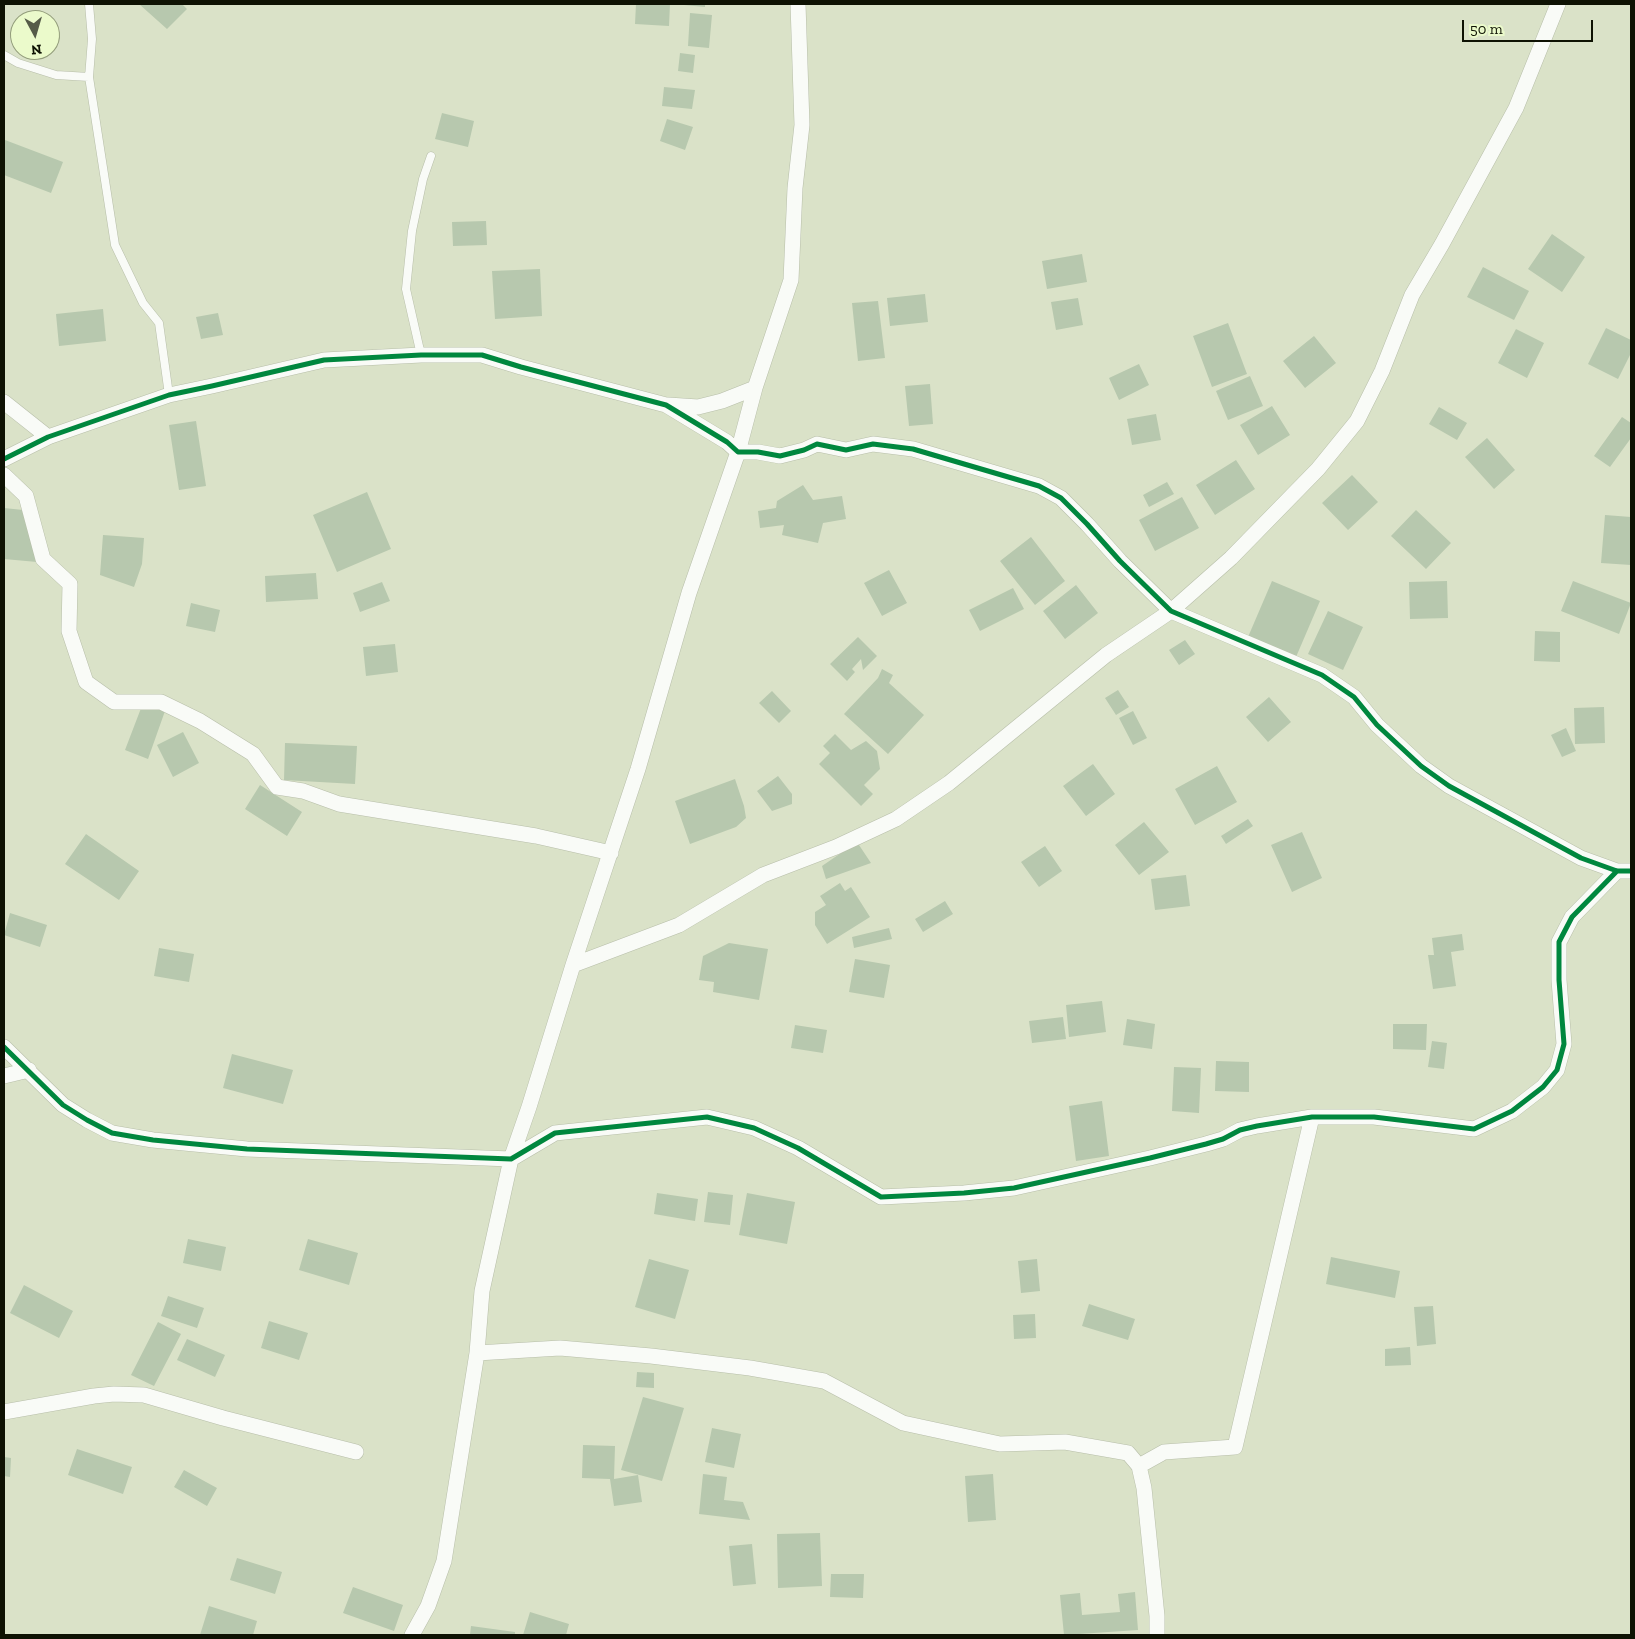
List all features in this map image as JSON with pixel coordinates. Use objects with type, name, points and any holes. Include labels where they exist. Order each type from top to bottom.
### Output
[{"type":"street","points":[[412,1635],[428,1606],[444,1561],[477,1353],[482,1291],[511,1159],[638,769],[689,593],[738,452],[755,388],[790,280],[795,188],[802,125],[798,4]]},
{"type":"street","points":[[573,965],[680,925],[763,875],[836,847],[896,819],[949,784],[1106,655],[1171,611],[1238,551],[1318,469],[1357,421],[1382,371],[1412,295],[1516,108],[1558,4]]},
{"type":"street","points":[[4,459],[48,437],[169,395],[324,360],[421,354],[482,355],[546,374],[666,405],[698,407],[722,401],[755,388]]},
{"type":"street","points":[[4,402],[48,437]]},
{"type":"street","points":[[666,405],[727,442],[738,452],[758,452],[780,456],[804,450],[816,444],[846,450],[873,444],[913,449],[1039,486],[1061,498],[1120,561],[1171,611],[1322,675],[1354,697],[1377,725],[1421,766],[1449,786],[1581,858],[1624,871]]},
{"type":"street","points":[[4,475],[26,496],[43,559],[70,584],[69,631],[86,682],[114,702],[161,702],[200,721],[253,754],[277,787],[303,791],[338,804],[536,836],[611,853]]},
{"type":"street","points":[[4,1047],[30,1070],[63,1105],[87,1120],[112,1133],[153,1140],[247,1149],[511,1159],[555,1133],[707,1117],[754,1128],[798,1148],[881,1197],[1014,1188],[1187,1149],[1223,1139],[1240,1130],[1312,1117],[1374,1116],[1474,1129],[1512,1111],[1543,1087],[1557,1070],[1564,1044],[1559,942],[1572,917],[1624,871]]},
{"type":"street","points":[[4,1076],[30,1070]]},
{"type":"street","points":[[1139,1466],[1164,1452],[1235,1447],[1312,1117]]},
{"type":"street","points":[[477,1353],[560,1348],[651,1356],[750,1368],[824,1381],[903,1423],[1000,1444],[1065,1442],[1128,1453],[1139,1466],[1144,1488],[1157,1616],[1157,1635]]},
{"type":"street","points":[[4,1412],[94,1396],[114,1394],[144,1396],[356,1452]]},
{"type":"lane","points":[[89,4],[92,39],[89,78],[116,245],[143,303],[159,323],[169,395]]},
{"type":"lane","points":[[4,56],[18,63],[56,75],[89,78]]},
{"type":"lane","points":[[421,354],[406,288],[412,231],[430,156]]},
{"type":"building","points":[[139,4],[182,4],[187,9],[167,29]]},
{"type":"building","points":[[636,4],[670,4],[669,26],[635,24]]},
{"type":"building","points":[[705,4],[705,7],[684,5]]},
{"type":"building","points":[[690,13],[712,15],[709,48],[688,46]]},
{"type":"building","points":[[680,53],[695,55],[693,73],[678,71]]},
{"type":"building","points":[[664,87],[695,90],[692,109],[662,106]]},
{"type":"building","points":[[442,113],[474,121],[468,147],[435,139]]},
{"type":"building","points":[[667,119],[693,127],[685,150],[660,141]]},
{"type":"building","points":[[5,140],[63,162],[51,193],[4,175]]},
{"type":"building","points":[[486,221],[487,245],[453,246],[452,222]]},
{"type":"building","points":[[1552,234],[1585,257],[1562,292],[1528,269]]},
{"type":"building","points":[[1082,254],[1087,282],[1047,289],[1042,261]]},
{"type":"building","points":[[1483,267],[1529,291],[1514,320],[1467,297]]},
{"type":"building","points":[[540,269],[542,316],[495,319],[492,271]]},
{"type":"building","points":[[925,294],[928,322],[890,326],[887,298]]},
{"type":"building","points":[[1078,298],[1083,325],[1056,330],[1051,302]]},
{"type":"building","points":[[878,301],[885,358],[858,361],[852,303]]},
{"type":"building","points":[[103,309],[106,341],[59,346],[56,314]]},
{"type":"building","points":[[218,313],[223,335],[201,339],[196,317]]},
{"type":"building","points":[[1228,323],[1247,374],[1212,387],[1193,336]]},
{"type":"building","points":[[1606,328],[1631,340],[1631,353],[1618,379],[1588,364]]},
{"type":"building","points":[[1516,329],[1544,343],[1527,378],[1498,363]]},
{"type":"building","points":[[1314,336],[1336,363],[1305,388],[1283,361]]},
{"type":"building","points":[[1139,364],[1149,385],[1119,400],[1109,378]]},
{"type":"building","points":[[1250,376],[1263,406],[1228,420],[1216,391]]},
{"type":"building","points":[[930,384],[933,424],[909,426],[905,386]]},
{"type":"building","points":[[1272,406],[1290,435],[1258,455],[1240,425]]},
{"type":"building","points":[[1439,407],[1467,423],[1457,440],[1429,424]]},
{"type":"building","points":[[1156,414],[1161,440],[1132,445],[1127,419]]},
{"type":"building","points":[[1622,417],[1631,423],[1631,438],[1610,467],[1594,456]]},
{"type":"building","points":[[196,421],[206,486],[179,490],[169,425]]},
{"type":"building","points":[[1487,438],[1515,470],[1494,489],[1465,457]]},
{"type":"building","points":[[1236,460],[1255,489],[1215,515],[1196,485]]},
{"type":"building","points":[[1352,475],[1378,502],[1348,530],[1322,503]]},
{"type":"building","points":[[1167,482],[1174,494],[1149,507],[1143,495]]},
{"type":"building","points":[[803,485],[813,500],[842,496],[846,519],[823,523],[818,543],[782,535],[784,525],[760,528],[758,511],[776,508],[777,501]]},
{"type":"building","points":[[367,492],[391,549],[337,572],[313,515]]},
{"type":"building","points":[[1182,497],[1199,528],[1155,551],[1139,520]]},
{"type":"building","points":[[4,508],[23,510],[37,562],[4,559]]},
{"type":"building","points":[[1416,510],[1451,543],[1426,569],[1391,536]]},
{"type":"building","points":[[1605,515],[1631,517],[1631,565],[1601,563]]},
{"type":"building","points":[[103,535],[144,538],[142,564],[134,587],[100,575]]},
{"type":"building","points":[[1031,537],[1065,581],[1035,605],[1000,561]]},
{"type":"building","points":[[889,570],[907,603],[882,616],[864,583]]},
{"type":"building","points":[[316,573],[318,599],[266,602],[265,576]]},
{"type":"building","points":[[1272,581],[1320,601],[1296,657],[1248,637]]},
{"type":"building","points":[[1447,581],[1448,618],[1410,619],[1409,582]]},
{"type":"building","points":[[1573,581],[1631,603],[1619,634],[1561,611]]},
{"type":"building","points":[[382,582],[390,601],[360,612],[353,593]]},
{"type":"building","points":[[1076,585],[1098,613],[1065,639],[1043,611]]},
{"type":"building","points":[[1013,588],[1024,609],[980,631],[969,610]]},
{"type":"building","points":[[191,603],[220,610],[215,632],[186,626]]},
{"type":"building","points":[[1328,611],[1363,627],[1343,670],[1308,654]]},
{"type":"building","points":[[1535,631],[1560,632],[1560,662],[1534,661]]},
{"type":"building","points":[[858,637],[877,656],[863,670],[861,659],[852,669],[855,672],[847,681],[830,664]]},
{"type":"building","points":[[1185,640],[1195,654],[1179,665],[1169,650]]},
{"type":"building","points":[[395,644],[398,672],[366,676],[363,647]]},
{"type":"building","points":[[882,669],[893,675],[889,683],[924,715],[888,754],[844,714],[878,678]]},
{"type":"building","points":[[1118,690],[1129,707],[1116,715],[1105,698]]},
{"type":"building","points":[[772,691],[791,711],[779,723],[759,703]]},
{"type":"building","points":[[1269,697],[1291,722],[1268,742],[1246,717]]},
{"type":"building","points":[[143,703],[165,711],[148,759],[125,750]]},
{"type":"building","points":[[1604,707],[1605,743],[1575,744],[1574,708]]},
{"type":"building","points":[[1133,711],[1147,738],[1133,745],[1119,718]]},
{"type":"building","points":[[1566,728],[1576,751],[1562,757],[1551,735]]},
{"type":"building","points":[[183,732],[199,763],[173,777],[157,745]]},
{"type":"building","points":[[835,734],[851,750],[866,741],[877,751],[880,769],[864,785],[873,794],[861,806],[819,764],[830,753],[823,746]]},
{"type":"building","points":[[285,743],[357,746],[355,784],[284,780]]},
{"type":"building","points":[[1093,764],[1115,794],[1086,816],[1063,786]]},
{"type":"building","points":[[1217,766],[1237,802],[1195,825],[1175,789]]},
{"type":"building","points":[[778,776],[792,794],[792,804],[772,811],[757,791]]},
{"type":"building","points":[[735,779],[746,818],[736,827],[690,844],[675,801]]},
{"type":"building","points":[[260,785],[302,812],[287,836],[245,809]]},
{"type":"building","points":[[1248,819],[1253,826],[1226,844],[1221,836]]},
{"type":"building","points":[[1144,822],[1169,852],[1139,875],[1115,845]]},
{"type":"building","points":[[1302,832],[1322,878],[1292,892],[1271,845]]},
{"type":"building","points":[[86,834],[139,871],[119,900],[65,864]]},
{"type":"building","points":[[857,842],[871,863],[826,879],[822,866]]},
{"type":"building","points":[[1045,846],[1062,871],[1039,887],[1021,862]]},
{"type":"building","points":[[1186,875],[1190,906],[1155,910],[1151,879]]},
{"type":"building","points":[[840,883],[845,891],[851,887],[870,917],[827,944],[815,925],[815,912],[826,905],[820,896]]},
{"type":"building","points":[[945,901],[953,914],[923,932],[915,919]]},
{"type":"building","points":[[10,913],[47,925],[40,947],[4,935]]},
{"type":"building","points":[[889,928],[892,939],[854,948],[852,937]]},
{"type":"building","points":[[1462,934],[1464,950],[1451,952],[1456,986],[1433,989],[1428,955],[1434,955],[1432,938]]},
{"type":"building","points":[[729,943],[768,949],[759,1000],[713,992],[714,982],[699,980],[703,956]]},
{"type":"building","points":[[159,948],[194,954],[189,982],[154,976]]},
{"type":"building","points":[[855,959],[890,965],[884,998],[849,992]]},
{"type":"building","points":[[1102,1001],[1106,1032],[1069,1037],[1066,1005]]},
{"type":"building","points":[[1063,1017],[1066,1039],[1032,1043],[1029,1021]]},
{"type":"building","points":[[1127,1019],[1155,1024],[1152,1049],[1123,1045]]},
{"type":"building","points":[[1393,1024],[1427,1024],[1426,1050],[1393,1049]]},
{"type":"building","points":[[795,1025],[827,1030],[823,1053],[791,1048]]},
{"type":"building","points":[[1432,1041],[1447,1043],[1444,1069],[1428,1067]]},
{"type":"building","points":[[232,1054],[293,1070],[283,1104],[223,1088]]},
{"type":"building","points":[[1216,1061],[1249,1062],[1249,1092],[1215,1091]]},
{"type":"building","points":[[1174,1067],[1201,1068],[1199,1113],[1172,1111]]},
{"type":"building","points":[[1102,1101],[1109,1156],[1076,1161],[1069,1106]]},
{"type":"building","points":[[708,1192],[733,1195],[730,1225],[704,1222]]},
{"type":"building","points":[[657,1193],[698,1199],[695,1221],[654,1214]]},
{"type":"building","points":[[747,1193],[795,1202],[787,1244],[739,1235]]},
{"type":"building","points":[[188,1239],[226,1247],[221,1271],[183,1263]]},
{"type":"building","points":[[308,1239],[358,1253],[349,1285],[299,1270]]},
{"type":"building","points":[[1331,1257],[1400,1271],[1395,1298],[1326,1284]]},
{"type":"building","points":[[649,1259],[689,1270],[675,1319],[635,1307]]},
{"type":"building","points":[[1037,1259],[1040,1291],[1021,1293],[1018,1261]]},
{"type":"building","points":[[24,1285],[73,1311],[59,1338],[10,1313]]},
{"type":"building","points":[[168,1296],[204,1308],[197,1328],[161,1316]]},
{"type":"building","points":[[1089,1304],[1135,1319],[1128,1340],[1082,1326]]},
{"type":"building","points":[[1433,1306],[1436,1344],[1417,1346],[1414,1307]]},
{"type":"building","points":[[1035,1314],[1036,1338],[1014,1339],[1013,1315]]},
{"type":"building","points":[[269,1321],[308,1333],[299,1360],[261,1348]]},
{"type":"building","points":[[158,1322],[181,1334],[154,1386],[131,1375]]},
{"type":"building","points":[[187,1339],[225,1355],[215,1377],[177,1360]]},
{"type":"building","points":[[1410,1347],[1411,1365],[1385,1366],[1385,1349]]},
{"type":"building","points":[[637,1372],[654,1373],[654,1388],[636,1387]]},
{"type":"building","points":[[643,1397],[684,1408],[662,1481],[621,1470]]},
{"type":"building","points":[[712,1428],[741,1434],[734,1468],[705,1462]]},
{"type":"building","points":[[583,1445],[615,1446],[614,1479],[638,1475],[642,1502],[614,1506],[610,1479],[582,1478]]},
{"type":"building","points":[[77,1449],[132,1467],[123,1494],[68,1475]]},
{"type":"building","points":[[4,1457],[11,1458],[10,1477],[4,1476]]},
{"type":"building","points":[[184,1470],[217,1488],[207,1506],[174,1487]]},
{"type":"building","points":[[703,1474],[727,1477],[724,1500],[743,1502],[750,1520],[699,1514]]},
{"type":"building","points":[[993,1474],[996,1520],[968,1522],[965,1476]]},
{"type":"building","points":[[820,1533],[822,1586],[778,1588],[777,1534]]},
{"type":"building","points":[[752,1544],[756,1584],[733,1586],[729,1546]]},
{"type":"building","points":[[237,1558],[282,1572],[275,1594],[230,1580]]},
{"type":"building","points":[[831,1574],[864,1574],[863,1598],[830,1597]]},
{"type":"building","points":[[353,1587],[403,1605],[394,1631],[343,1613]]},
{"type":"building","points":[[1135,1592],[1138,1630],[1064,1635],[1060,1595],[1080,1593],[1082,1615],[1120,1612],[1118,1594]]},
{"type":"building","points":[[209,1606],[257,1621],[253,1635],[200,1635]]},
{"type":"building","points":[[530,1612],[569,1624],[566,1635],[523,1635]]},
{"type":"building","points":[[471,1626],[515,1632],[515,1635],[470,1635]]},
{"type":"cycle path","points":[[4,459],[48,437],[169,395],[324,360],[421,355],[482,355],[666,405],[727,442],[738,452],[758,452],[780,456],[804,450],[817,444],[846,450],[873,444],[913,449],[1039,486],[1061,498],[1120,561],[1171,611],[1322,675],[1354,697],[1377,725],[1421,766],[1449,786],[1581,858],[1617,871],[1631,871]]},
{"type":"cycle path","points":[[4,1047],[63,1105],[87,1120],[112,1133],[153,1140],[247,1149],[511,1159],[555,1133],[707,1117],[754,1128],[798,1148],[881,1197],[964,1193],[1014,1188],[1206,1144],[1223,1139],[1240,1130],[1312,1117],[1374,1117],[1474,1129],[1512,1111],[1543,1087],[1557,1070],[1564,1044],[1559,980],[1559,942],[1572,917],[1617,871]]}]
